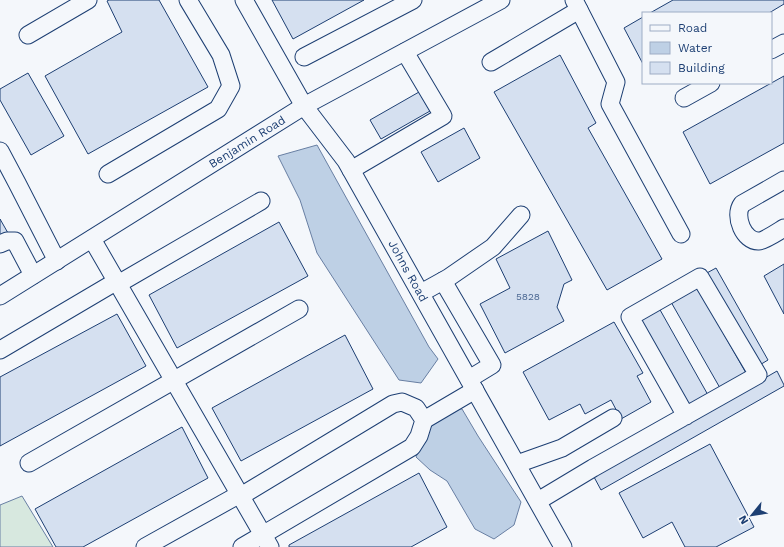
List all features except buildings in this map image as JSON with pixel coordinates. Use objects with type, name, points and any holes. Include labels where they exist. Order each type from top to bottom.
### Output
[{"type":"street","points":[[28,35],[88,0]]},
{"type":"street","points":[[108,174],[218,109],[231,86],[221,55],[188,0]]},
{"type":"street","name":"Johns Road","points":[[244,0],[304,106],[346,160],[538,501],[562,547]]},
{"type":"street","points":[[304,57],[413,0]]},
{"type":"street","name":"Benjamin Road","points":[[0,296],[304,106],[500,0]]},
{"type":"street","points":[[491,62],[576,5],[616,82],[610,104],[680,234]]},
{"type":"street","points":[[772,49],[784,43]]},
{"type":"street","points":[[351,170],[443,116],[405,52]]},
{"type":"street","points":[[684,98],[709,84]]},
{"type":"street","points":[[0,151],[57,261]]},
{"type":"street","points":[[784,180],[742,204],[738,213],[742,230],[753,240],[762,240],[784,228]]},
{"type":"street","points":[[0,350],[261,201]]},
{"type":"street","points":[[421,293],[443,281],[493,247],[521,215]]},
{"type":"street","points":[[92,239],[267,541]]},
{"type":"street","points":[[0,244],[7,240],[15,241],[33,275]]},
{"type":"street","points":[[538,501],[593,468],[686,416],[758,375],[700,276],[630,317],[686,416]]},
{"type":"street","points":[[242,547],[267,541],[412,447],[419,436],[424,420],[472,384],[492,365],[443,281]]},
{"type":"street","points":[[29,463],[299,310]]},
{"type":"street","points":[[443,332],[465,319]]},
{"type":"street","points":[[145,547],[240,495],[393,404],[402,402],[416,408],[424,420]]},
{"type":"street","points":[[517,464],[562,448],[613,418]]},
{"type":"shaded area","points":[[22,496],[53,547],[0,547],[0,505]]},
{"type":"water","points":[[317,145],[429,347],[438,359],[421,383],[399,380],[317,253],[300,200],[278,156]]},
{"type":"water","points":[[446,407],[462,409],[521,502],[514,525],[494,539],[475,529],[447,481],[430,470],[416,457],[429,428]]}]
